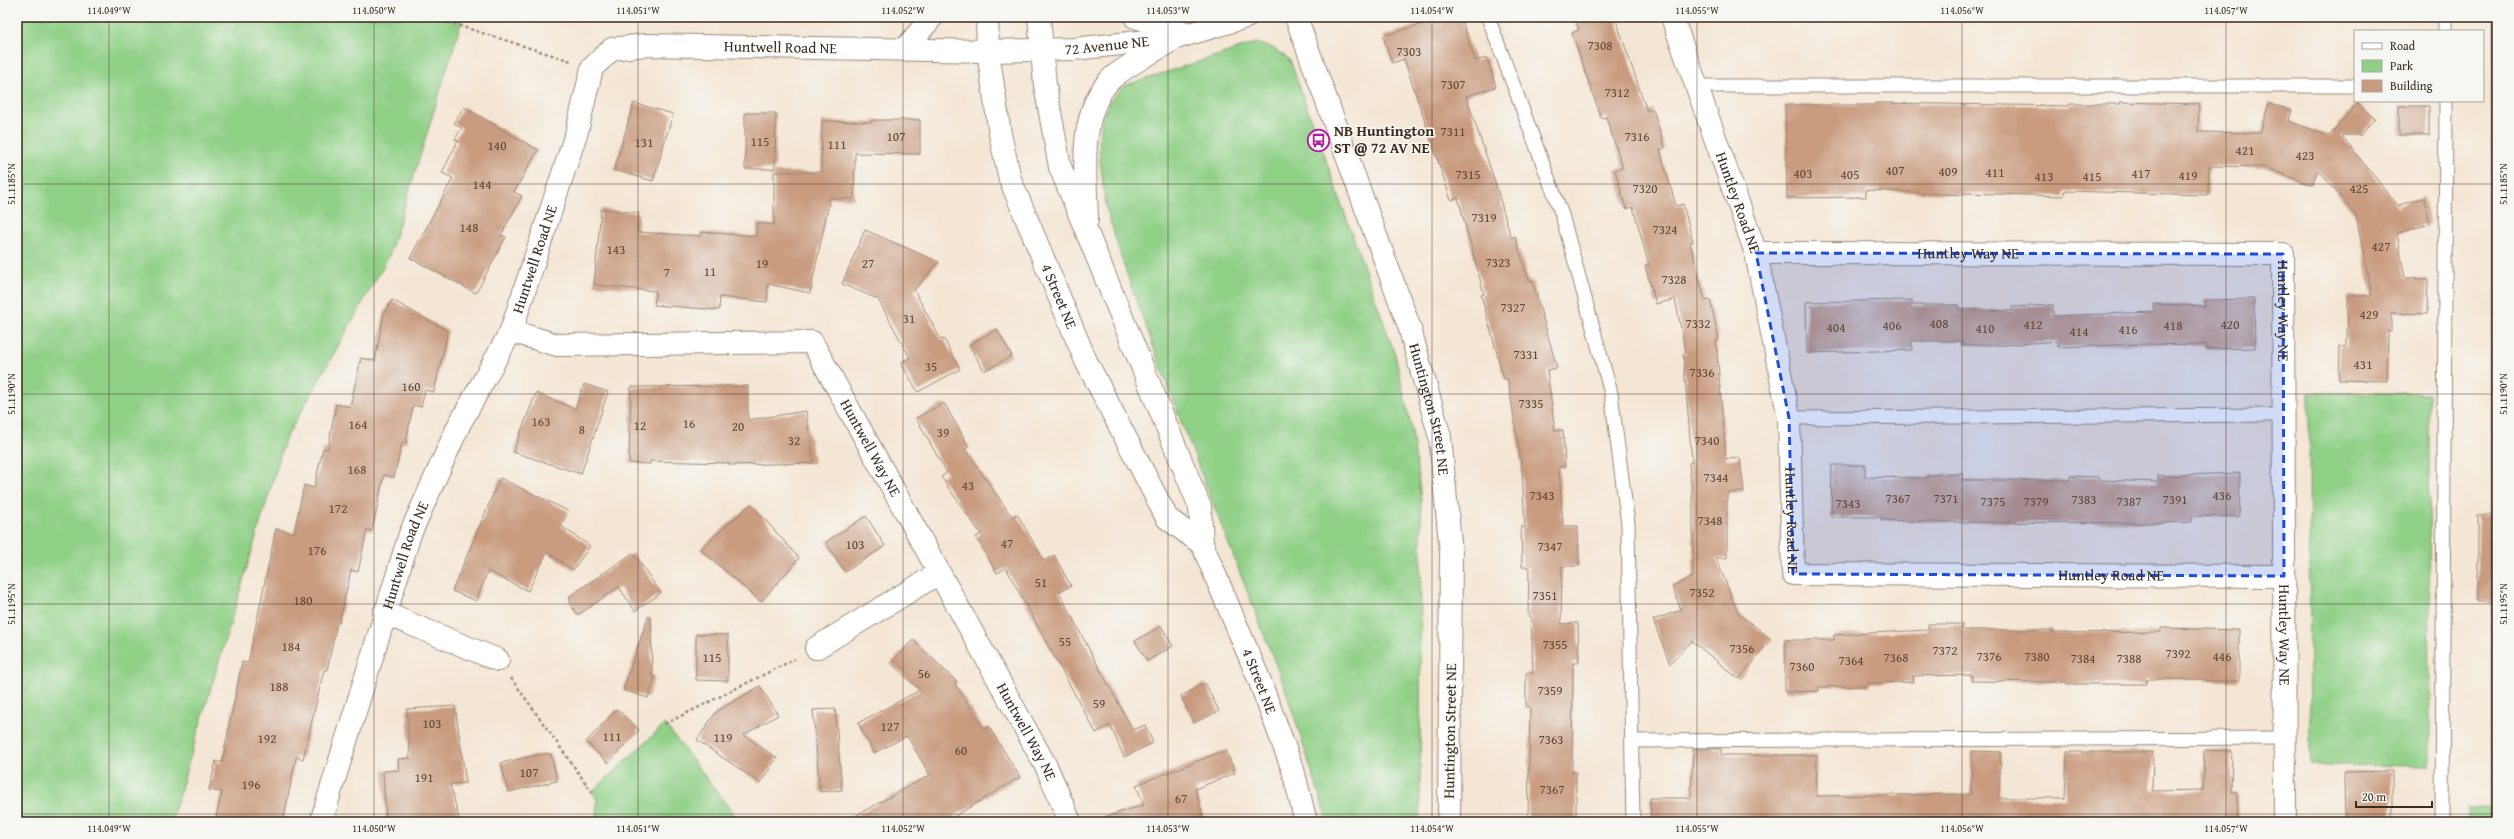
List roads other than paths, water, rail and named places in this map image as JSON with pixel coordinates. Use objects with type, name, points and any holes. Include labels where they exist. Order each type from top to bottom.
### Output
[{"type":"street","points":[[904,50],[932,17]]},
{"type":"street","name":"4 Street NE","points":[[987,17],[988,51],[1000,134],[1010,179],[1086,361],[1167,518],[1202,544]]},
{"type":"street","points":[[1026,17],[1041,50]]},
{"type":"street","name":"4 Street NE","points":[[1039,17],[1041,50],[1060,167],[1200,507],[1202,544],[1288,756],[1306,822]]},
{"type":"street","points":[[1136,17],[1182,35]]},
{"type":"street","name":"72 Avenue NE","points":[[988,51],[1074,49],[1182,35],[1246,17]]},
{"type":"street","name":"Huntington Street NE","points":[[1296,17],[1409,326],[1440,438],[1452,553],[1449,822]]},
{"type":"street","name":"Huntley Road NE","points":[[1672,17],[1756,253],[1789,418],[1793,574],[2284,576]]},
{"type":"street","points":[[1087,232],[1087,149],[1089,123],[1098,95],[1111,79],[1182,35]]},
{"type":"street","name":"Huntwell Road NE","points":[[321,822],[384,613],[410,534],[459,425],[511,331],[577,131],[592,68],[612,49],[645,45],[988,51]]},
{"type":"street","name":"Huntley Way NE","points":[[1756,253],[2283,254],[2285,415],[2285,822]]},
{"type":"street","name":"Huntwell Way NE","points":[[511,331],[558,345],[812,342],[1047,768],[1070,822]]},
{"type":"street","points":[[816,648],[939,573]]},
{"type":"street","points":[[384,613],[498,660]]},
{"type":"lane","points":[[1488,17],[1562,216],[1611,393],[1628,524],[1633,741],[1633,822]]},
{"type":"lane","points":[[2445,17],[2446,30]]},
{"type":"lane","points":[[1697,86],[2354,86]]},
{"type":"lane","points":[[2442,822],[2446,102]]},
{"type":"lane","points":[[1789,418],[2285,415]]},
{"type":"lane","points":[[1633,741],[2284,738]]},
{"type":"place","name":"NB Huntington ST @ 72 AV NE","points":[[1319,140]]}]
